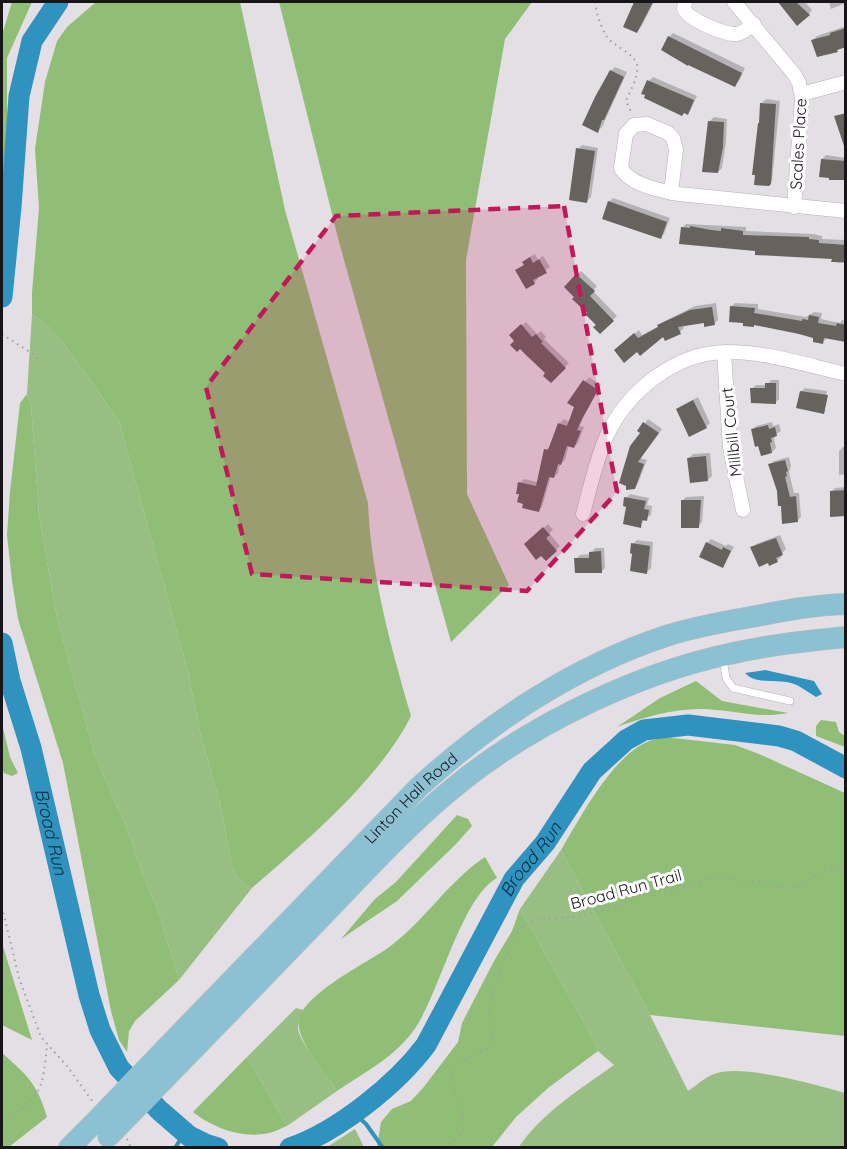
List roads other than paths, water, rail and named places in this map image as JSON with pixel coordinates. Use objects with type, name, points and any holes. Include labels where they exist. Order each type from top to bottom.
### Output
[{"type":"main road","name":"Linton Hall Road","points":[[69,1148],[100,1136],[419,787],[453,756],[528,704],[571,678],[627,651],[669,635],[720,622],[784,610],[846,604]]},
{"type":"main road","name":"Linton Hall Road","points":[[174,1055],[397,838],[468,776],[547,725],[659,674],[722,655],[800,641],[846,637]]},
{"type":"street","points":[[686,2],[684,9],[690,18],[727,33],[744,32],[754,24]]},
{"type":"street","name":"Scales Place","points":[[734,2],[794,74],[802,94],[794,207]]},
{"type":"street","points":[[802,94],[846,82]]},
{"type":"street","points":[[671,193],[676,150],[673,138],[668,133],[647,124],[637,124],[626,134],[621,168],[628,177],[652,188],[671,193],[846,212]]},
{"type":"street","points":[[583,514],[607,435],[624,407],[674,364],[724,352],[773,358],[846,374]]},
{"type":"street","name":"Millbill Court","points":[[724,352],[730,447],[743,510]]},
{"type":"lane","points":[[722,655],[726,678],[733,688],[790,701]]},
{"type":"water","points":[[765,670],[814,681],[822,694],[816,697],[794,684],[755,679],[745,673]]},
{"type":"waterway","name":"Broad Run","points":[[2,297],[19,96],[32,41],[58,2]]},
{"type":"waterway","name":"Broad Run","points":[[2,643],[10,681],[31,748],[89,995],[100,1030],[119,1068],[159,1110],[189,1136],[218,1148]]},
{"type":"waterway","name":"Broad Run","points":[[290,1148],[327,1131],[364,1106],[399,1076],[426,1045],[514,879],[545,843],[592,771],[626,740],[644,730],[688,725],[779,736],[796,741],[846,768]]},
{"type":"waterway","points":[[354,1113],[366,1124],[383,1148]]},
{"type":"waterway","points":[[175,1148],[185,1132]]}]
